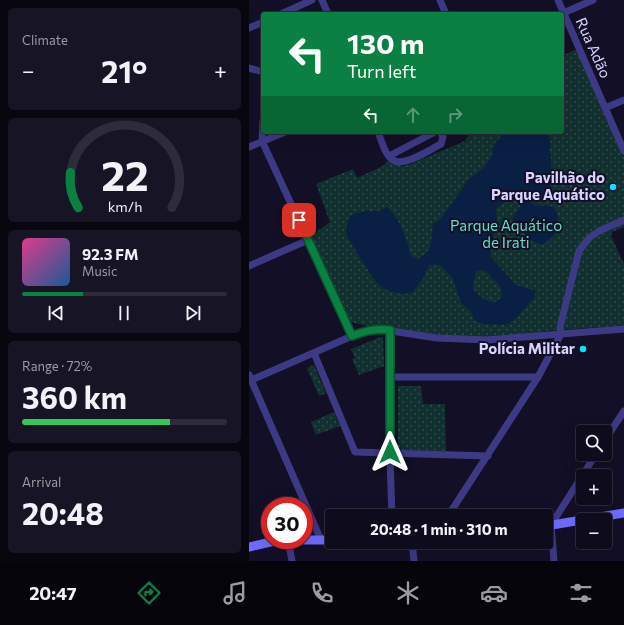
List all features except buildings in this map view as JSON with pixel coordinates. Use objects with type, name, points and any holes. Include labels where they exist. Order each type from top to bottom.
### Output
[{"type":"street","points":[[285,12],[312,0]]},
{"type":"street","points":[[322,0],[327,12]]},
{"type":"street","points":[[440,0],[445,12]]},
{"type":"street","name":"Rua Adão","points":[[558,0],[562,12]]},
{"type":"street","points":[[564,12],[593,0]]},
{"type":"street","name":"Rua Adão","points":[[564,17],[624,151]]},
{"type":"street","points":[[249,28],[261,23]]},
{"type":"street","points":[[249,68],[261,71]]},
{"type":"street","points":[[605,108],[624,100]]},
{"type":"street","points":[[262,134],[262,141],[352,336]]},
{"type":"street","points":[[249,147],[280,134]]},
{"type":"street","points":[[379,134],[389,156],[395,162],[409,161],[441,144],[443,137],[441,134]]},
{"type":"street","points":[[389,156],[431,134]]},
{"type":"street","points":[[453,509],[538,377],[561,334],[560,327],[579,251],[589,238],[599,231],[624,220]]},
{"type":"street","points":[[249,266],[308,240]]},
{"type":"street","points":[[321,540],[250,379],[352,336],[378,329],[437,338],[487,340],[623,329]]},
{"type":"street","points":[[390,330],[390,452],[392,509]]},
{"type":"street","points":[[314,353],[355,452],[488,456]]},
{"type":"street","points":[[391,377],[538,377]]},
{"type":"street","points":[[612,429],[624,411]]},
{"type":"street","points":[[553,518],[591,461]]},
{"type":"street","points":[[553,525],[624,513]]},
{"type":"street","points":[[313,540],[325,540]]},
{"type":"street","points":[[249,547],[261,544]]},
{"type":"street","points":[[290,549],[292,561]]},
{"type":"street","points":[[413,549],[414,561]]},
{"type":"street","points":[[552,549],[554,561]]},
{"type":"green space","name":"Parque Aquático de Irati","points":[[579,48],[624,153],[624,227],[612,232],[611,236],[624,264],[624,325],[546,331],[514,337],[488,338],[440,335],[368,326],[351,322],[308,240],[330,222],[316,184],[353,169],[357,178],[383,166],[388,161],[388,153],[392,160],[401,166],[408,165],[465,141],[469,134],[564,134],[564,55]]},
{"type":"green space","points":[[383,337],[384,366],[359,375],[352,359],[355,358],[351,349]]},
{"type":"green space","points":[[314,365],[326,393],[319,396],[307,368]]},
{"type":"green space","points":[[398,386],[421,386],[423,404],[445,404],[446,451],[398,450]]},
{"type":"green space","points":[[334,412],[340,426],[316,435],[311,422]]},
{"type":"water","points":[[503,134],[548,134],[551,144],[549,149],[552,178],[547,196],[538,196],[533,198],[531,203],[554,208],[558,218],[555,235],[543,245],[536,243],[525,236],[522,228],[513,221],[513,217],[522,204],[520,198],[506,201],[495,210],[497,216],[490,256],[516,285],[536,291],[534,298],[513,321],[505,325],[484,324],[475,321],[470,310],[461,303],[452,277],[440,265],[429,265],[424,277],[412,293],[403,294],[389,291],[377,283],[347,236],[347,227],[351,215],[365,211],[378,211],[387,207],[397,219],[403,230],[411,256],[417,259],[429,249],[433,224],[441,219],[469,179],[483,169],[491,157],[495,143]],"holes":[[[484,270],[491,275],[492,279],[498,283],[501,289],[500,299],[496,302],[490,302],[482,298],[473,289],[476,271]]]},
{"type":"place","name":"Pavilhão do Parque Aquático","points":[[613,187]]},
{"type":"place","name":"Polícia Militar","points":[[583,349]]},
{"type":"route","points":[[299,220],[352,336],[378,329],[390,330],[390,452]]}]
